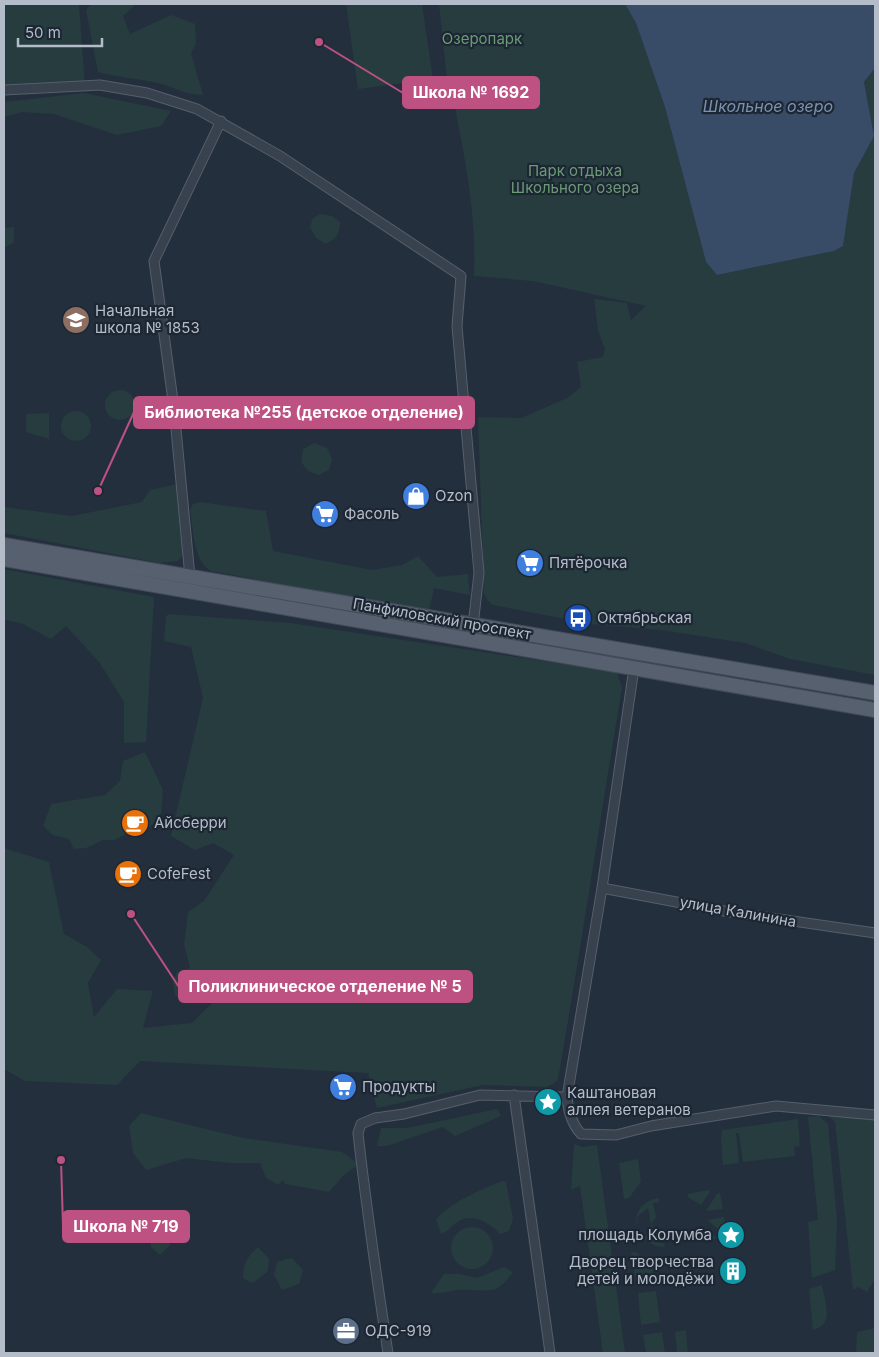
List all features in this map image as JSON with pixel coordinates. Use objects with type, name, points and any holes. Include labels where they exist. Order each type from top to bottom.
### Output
[{"type":"main road","name":"Панфиловский проспект","points":[[4,545],[875,693]]},
{"type":"main road","name":"Панфиловский проспект","points":[[4,559],[875,710]]},
{"type":"street","points":[[4,90],[100,85],[147,93],[197,109],[280,156],[461,276],[457,326],[479,573],[473,626]]},
{"type":"street","points":[[190,577],[174,408],[154,262],[221,121]]},
{"type":"street","points":[[634,668],[602,888],[567,1097],[568,1113],[580,1134],[616,1135],[651,1126],[776,1106],[875,1115]]},
{"type":"street","name":"улица Калинина","points":[[602,888],[724,911],[875,934]]},
{"type":"street","points":[[388,1353],[376,1263],[366,1207],[358,1133],[361,1124],[375,1118],[480,1095],[567,1097]]},
{"type":"street","points":[[514,1095],[550,1353]]},
{"type":"green space","points":[[4,4],[79,4],[85,87],[4,89]]},
{"type":"green space","points":[[91,4],[132,4],[134,6],[123,16],[130,34],[171,15],[195,24],[196,44],[191,53],[203,95],[196,95],[160,83],[98,72],[86,10]]},
{"type":"green space","points":[[346,4],[422,4],[433,79],[358,89]]},
{"type":"green space","points":[[439,4],[625,4],[636,23],[665,107],[706,262],[717,275],[834,251],[843,246],[854,172],[874,136],[864,82],[875,68],[875,675],[790,659],[745,643],[662,630],[591,624],[493,605],[488,601],[484,594],[478,417],[521,418],[567,398],[581,387],[577,362],[603,357],[605,349],[598,331],[594,299],[627,303],[631,320],[646,306],[533,281],[474,276],[471,204],[456,110],[451,87],[447,80]]},
{"type":"green space","points":[[84,93],[171,111],[161,126],[117,135],[54,114],[22,112],[4,117],[4,102]]},
{"type":"green space","points":[[321,214],[332,216],[340,222],[337,236],[326,244],[316,238],[310,227],[313,218]]},
{"type":"green space","points":[[14,227],[14,242],[4,248],[4,228]]},
{"type":"green space","points":[[120,390],[131,394],[135,405],[131,416],[120,420],[109,416],[105,405],[109,394]]},
{"type":"green space","points":[[76,411],[87,415],[91,426],[87,437],[76,441],[65,437],[61,426],[65,415]]},
{"type":"green space","points":[[49,413],[49,439],[26,432],[26,414]]},
{"type":"green space","points":[[314,443],[327,448],[332,459],[329,470],[319,475],[308,471],[301,462],[303,449]]},
{"type":"green space","points":[[178,484],[183,555],[178,561],[159,563],[4,533],[4,507],[72,516],[142,502],[150,490]]},
{"type":"green space","points":[[200,502],[266,511],[273,551],[372,570],[402,565],[418,556],[437,577],[468,574],[470,595],[434,588],[429,611],[211,571],[200,559],[193,535],[190,510],[193,504]]},
{"type":"green space","points":[[4,569],[154,597],[146,742],[124,743],[124,702],[99,662],[66,626],[51,639],[21,623],[4,620]]},
{"type":"green space","points":[[169,614],[290,623],[617,672],[622,688],[558,1079],[553,1084],[545,1087],[483,1085],[377,1108],[368,1073],[140,1061],[117,1085],[25,1081],[4,1069],[4,848],[49,862],[64,934],[87,947],[101,960],[88,983],[94,1017],[117,989],[153,991],[143,1028],[192,1023],[222,993],[212,972],[201,970],[207,985],[197,1000],[185,1001],[175,995],[173,982],[177,972],[190,968],[184,944],[188,912],[204,901],[234,855],[213,843],[195,850],[171,836],[203,698],[191,647],[164,641],[166,616]]},
{"type":"green space","points":[[145,752],[163,790],[161,817],[148,828],[138,828],[114,840],[103,840],[86,848],[74,849],[69,839],[53,835],[43,826],[51,804],[105,795],[120,781],[123,761]]},
{"type":"green space","points":[[497,1109],[501,1116],[455,1136],[443,1127],[387,1146],[377,1146],[381,1128],[407,1128]]},
{"type":"green space","points":[[823,1110],[875,1115],[875,1279],[867,1292],[858,1287],[853,1290],[835,1122]]},
{"type":"green space","points":[[141,1113],[243,1138],[342,1152],[359,1164],[344,1175],[329,1192],[285,1184],[283,1180],[278,1185],[266,1178],[260,1163],[230,1163],[186,1158],[146,1170],[133,1153],[129,1126]]},
{"type":"green space","points":[[819,1116],[828,1124],[837,1219],[835,1270],[812,1278],[808,1222],[818,1220],[808,1117]]},
{"type":"green space","points":[[798,1119],[800,1146],[794,1147],[795,1156],[743,1162],[739,1133],[736,1133],[739,1163],[723,1165],[722,1130]]},
{"type":"green space","points":[[574,1144],[583,1147],[597,1145],[625,1353],[603,1353],[580,1186],[571,1190]]},
{"type":"green space","points":[[638,1159],[641,1182],[629,1198],[624,1199],[619,1163]]},
{"type":"green space","points":[[502,1181],[506,1182],[513,1219],[509,1231],[500,1234],[486,1223],[469,1218],[457,1222],[441,1234],[436,1219],[443,1212],[467,1197]]},
{"type":"green space","points":[[709,1190],[710,1192],[701,1205],[688,1197],[688,1194]]},
{"type":"green space","points":[[720,1193],[723,1209],[706,1211],[717,1194]]},
{"type":"green space","points":[[659,1198],[659,1202],[653,1203],[656,1217],[651,1224],[654,1228],[657,1228],[659,1243],[664,1243],[665,1247],[651,1244],[644,1239],[637,1227],[644,1236],[653,1238],[648,1208],[638,1216],[636,1226],[637,1216],[641,1207],[653,1199]]},
{"type":"green space","points":[[724,1217],[727,1233],[723,1233],[707,1220]]},
{"type":"green space","points":[[476,1227],[484,1230],[490,1236],[493,1248],[490,1260],[484,1266],[468,1269],[460,1266],[454,1260],[451,1244],[454,1236],[460,1230]]},
{"type":"green space","points":[[703,1227],[716,1237],[715,1239],[694,1242],[694,1239]]},
{"type":"green space","points":[[151,1228],[169,1235],[170,1245],[160,1255],[151,1247]]},
{"type":"green space","points":[[258,1247],[269,1259],[268,1271],[253,1283],[243,1278],[244,1268],[248,1257]]},
{"type":"green space","points":[[631,1252],[636,1252],[652,1264],[655,1281],[636,1283]]},
{"type":"green space","points":[[292,1258],[303,1270],[299,1284],[282,1290],[274,1275],[277,1262]]},
{"type":"green space","points":[[504,1267],[513,1272],[501,1286],[495,1289],[431,1293],[444,1274],[459,1274],[477,1278]]},
{"type":"green space","points":[[822,1285],[827,1312],[826,1318],[820,1327],[813,1330],[809,1289]]},
{"type":"green space","points":[[656,1291],[660,1322],[641,1325],[638,1293]]},
{"type":"green space","points":[[875,1328],[875,1353],[856,1353],[857,1332]]},
{"type":"green space","points":[[686,1330],[688,1353],[677,1353],[675,1332]]},
{"type":"green space","points":[[662,1332],[665,1353],[646,1353],[643,1335]]},
{"type":"water","name":"Школьное озеро","points":[[625,4],[875,4],[875,68],[864,82],[874,136],[854,173],[843,246],[834,251],[717,275],[706,262],[665,107],[636,23]]},
{"type":"place","name":"Школа № 1692","points":[[319,42]]},
{"type":"place","name":"Начальная школа № 1853","points":[[76,320]]},
{"type":"place","name":"Библиотека №255 (детское отделение)","points":[[98,491]]},
{"type":"place","name":"Ozon","points":[[416,496]]},
{"type":"place","name":"Фасоль","points":[[325,514]]},
{"type":"place","name":"Пятёрочка","points":[[530,563]]},
{"type":"place","name":"Октябрьская","points":[[578,618]]},
{"type":"place","name":"Айсберри","points":[[135,823]]},
{"type":"place","name":"CofeFest","points":[[128,874]]},
{"type":"place","name":"Поликлиническое отделение № 5","points":[[131,914]]},
{"type":"place","name":"Продукты","points":[[343,1087]]},
{"type":"place","name":"Каштановая аллея ветеранов","points":[[548,1102]]},
{"type":"place","name":"Школа № 719","points":[[61,1160]]},
{"type":"place","name":"площадь Колумба","points":[[731,1235]]},
{"type":"place","name":"Дворец творчества детей и молодёжи","points":[[733,1271]]},
{"type":"place","name":"ОДС-919","points":[[346,1331]]},
{"type":"park label","name":"Озеропарк","points":[[482,39]]},
{"type":"park label","name":"Парк отдыха Школьного озера","points":[[575,180]]}]
